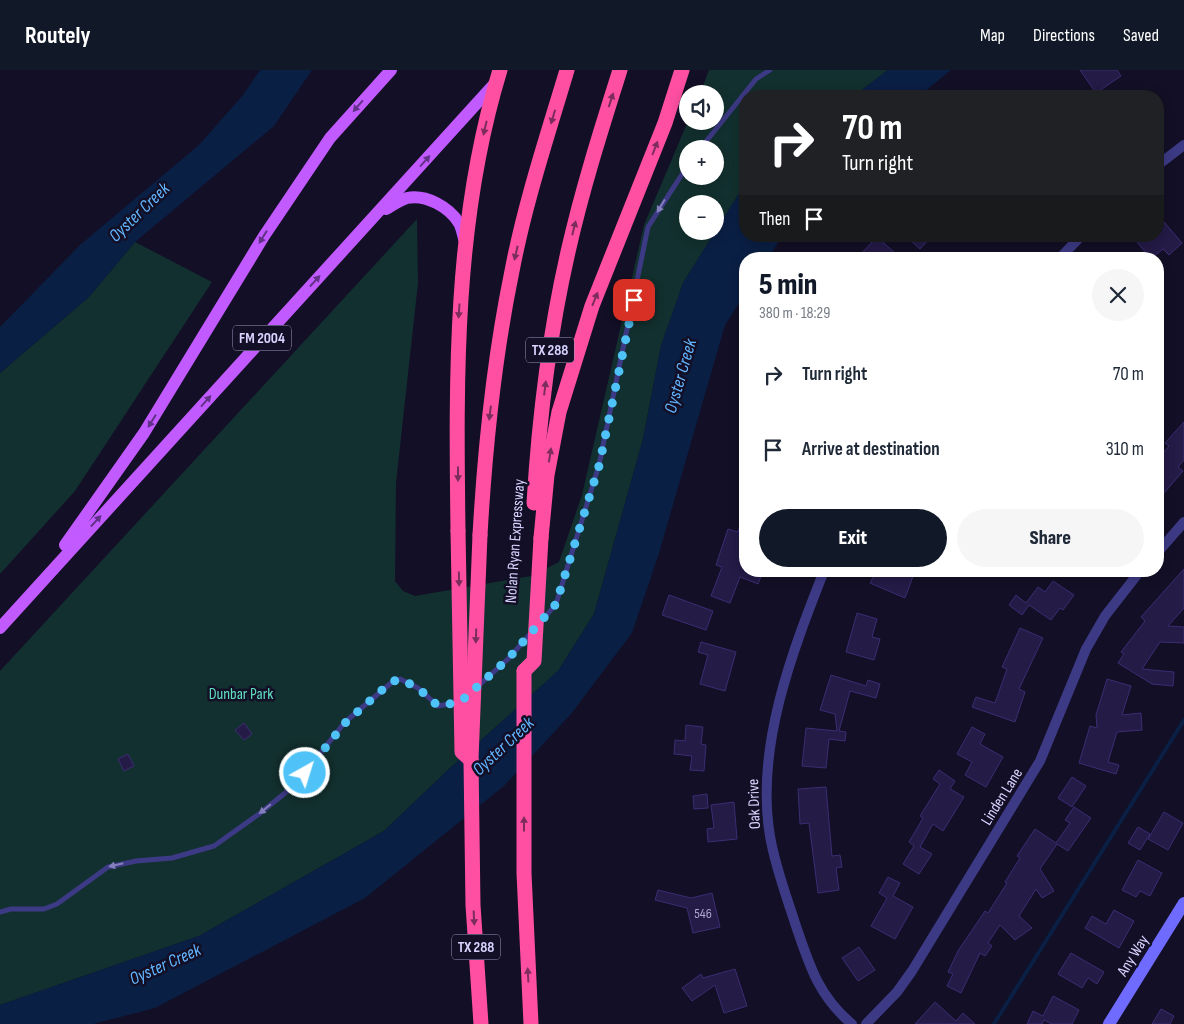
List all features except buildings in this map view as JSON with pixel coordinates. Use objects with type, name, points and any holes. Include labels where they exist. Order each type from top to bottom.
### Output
[{"type":"highway","name":"Nolan Ryan Expressway","points":[[481,1024],[472,870],[471,760],[484,458],[495,370],[511,272],[531,188],[567,70]]},
{"type":"highway","name":"Nolan Ryan Expressway","points":[[536,540],[538,444],[553,326],[568,252],[591,163],[620,70]]},
{"type":"highway","points":[[531,1024],[524,873],[524,670],[534,661],[536,540],[559,412],[592,306],[665,123],[682,70]]},
{"type":"highway","points":[[471,760],[462,752],[458,531],[458,319],[473,180],[501,74]]},
{"type":"main road","name":"FM 2004","points":[[28,595],[144,434],[264,236],[330,138],[391,70]]},
{"type":"main road","name":"FM 2004","points":[[0,628],[28,595],[377,214],[501,74]]},
{"type":"main road","points":[[377,214],[405,199],[413,197],[433,201],[443,207],[459,223],[465,242]]},
{"type":"street","points":[[1164,160],[1184,145]]},
{"type":"street","points":[[1066,252],[1075,242]]},
{"type":"street","points":[[1164,545],[1184,522]]},
{"type":"street","name":"Oak Drive","points":[[822,577],[780,697],[767,772],[767,811],[774,857],[818,986],[838,1013],[852,1024]]},
{"type":"street","name":"Linden Lane","points":[[866,1024],[897,992],[912,970],[1040,761],[1086,649],[1105,616],[1135,577]]},
{"type":"street","name":"Any Way","points":[[1108,1024],[1184,903]]},
{"type":"lane","points":[[747,90],[756,79],[770,70]]},
{"type":"lane","points":[[707,140],[739,100]]},
{"type":"lane","points":[[0,912],[11,909],[44,909],[57,904],[108,867],[136,861],[172,858],[214,846],[259,814],[295,785],[346,722],[391,682],[400,679],[418,688],[438,706],[460,702],[508,659],[556,604],[599,466],[648,227],[679,179]]},
{"type":"green space","name":"Dunbar Park","points":[[709,70],[888,70],[862,90],[739,90],[739,194],[724,218],[724,195],[679,195],[679,240],[710,240],[683,283],[661,346],[643,439],[594,614],[558,671],[448,770],[384,831],[199,936],[0,1005],[0,671],[417,219],[418,283],[396,483],[395,581],[403,591],[415,596],[531,576],[559,562],[582,495],[644,225],[679,142],[679,185],[724,185],[724,140],[680,140],[684,130],[724,130],[724,85],[703,85]]},
{"type":"green space","points":[[135,242],[212,282],[75,491],[0,574],[0,373],[89,297]]},
{"type":"water","name":"Oyster Creek","points":[[260,70],[312,70],[274,126],[135,242],[89,297],[0,373],[0,327],[80,245],[199,145],[243,95]]},
{"type":"water","points":[[888,70],[951,70],[926,90],[862,90]]},
{"type":"water","name":"Oyster Creek","points":[[739,194],[739,242],[778,242],[772,252],[739,252],[739,303],[725,325],[659,553],[632,633],[571,714],[504,786],[365,898],[155,1008],[93,1024],[0,1024],[0,1005],[199,936],[384,831],[448,770],[558,671],[594,614],[643,439],[661,346],[683,283],[710,240],[724,240],[724,218]]},
{"type":"waterway","points":[[994,1024],[1184,720]]},
{"type":"route","points":[[305,773],[346,722],[391,682],[400,679],[418,688],[438,706],[460,702],[508,659],[556,604],[599,466],[634,300]]}]
